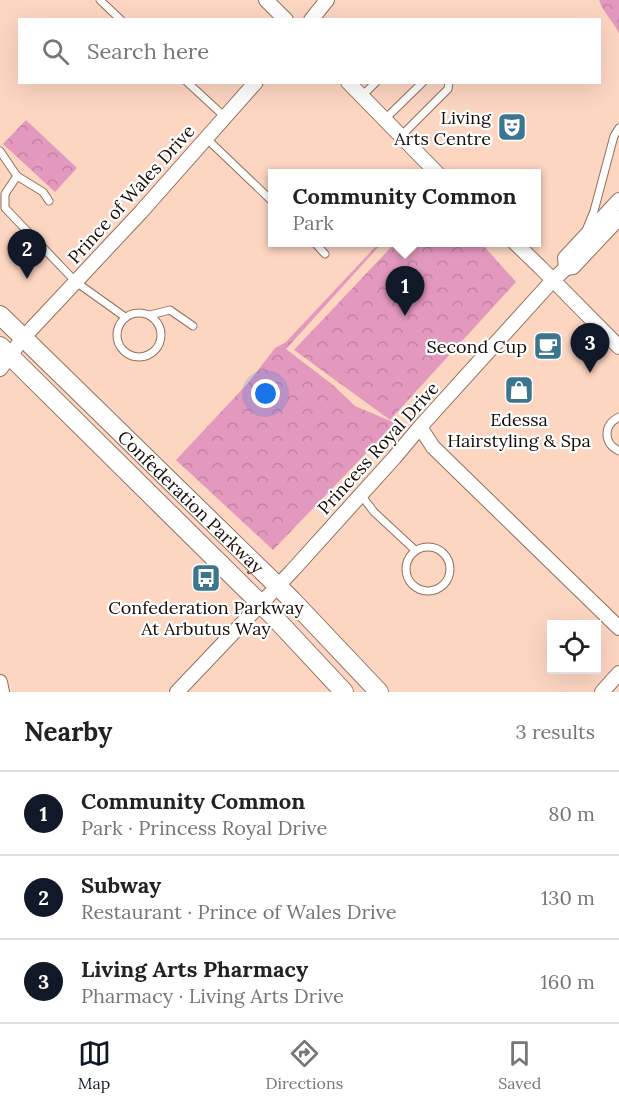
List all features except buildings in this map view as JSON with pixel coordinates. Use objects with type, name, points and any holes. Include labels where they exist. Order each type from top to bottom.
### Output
[{"type":"street","points":[[266,0],[284,18]]},
{"type":"street","points":[[313,18],[327,0]]},
{"type":"street","name":"Prince of Wales Drive","points":[[3,357],[76,282],[254,84]]},
{"type":"street","points":[[350,84],[433,169]]},
{"type":"street","name":"Princess Royal Drive","points":[[566,268],[565,258],[619,200]]},
{"type":"street","name":"Princess Royal Drive","points":[[177,692],[278,586],[554,280],[566,268],[573,267],[619,218]]},
{"type":"street","points":[[518,247],[619,347]]},
{"type":"street","name":"Confederation Parkway","points":[[0,315],[278,586],[380,692]]},
{"type":"street","name":"Confederation Parkway","points":[[3,357],[261,604],[344,692]]},
{"type":"street","points":[[420,427],[433,447],[619,628]]},
{"type":"street","points":[[602,692],[619,673]]},
{"type":"street","points":[[0,682],[2,692]]},
{"type":"lane","points":[[100,0],[119,18]]},
{"type":"lane","points":[[189,84],[225,117]]},
{"type":"lane","points":[[362,96],[374,84]]},
{"type":"lane","points":[[385,118],[421,84]]},
{"type":"lane","points":[[402,135],[448,89],[449,84]]},
{"type":"lane","points":[[583,240],[594,211],[614,136],[619,128]]},
{"type":"lane","points":[[206,138],[268,197]]},
{"type":"lane","points":[[0,151],[17,176],[44,192],[49,201]]},
{"type":"lane","points":[[17,176],[5,194],[5,208],[76,282],[125,317]]},
{"type":"lane","points":[[318,247],[325,254]]},
{"type":"lane","points":[[150,315],[170,310],[193,326]]},
{"type":"lane","points":[[142,312],[150,315],[157,321],[162,335],[156,350],[143,357],[128,354],[118,342],[118,328],[125,317],[133,313],[142,312]]},
{"type":"lane","points":[[619,417],[612,421],[606,431],[608,442],[619,451]]},
{"type":"lane","points":[[361,495],[374,512],[415,550]]},
{"type":"lane","points":[[428,546],[442,551],[447,556],[450,562],[449,576],[441,587],[427,591],[420,590],[409,581],[405,568],[410,555],[415,550],[428,546]]},
{"type":"green space","points":[[599,0],[619,0],[619,34],[603,9]]},
{"type":"green space","points":[[26,120],[77,168],[55,192],[3,144]]},
{"type":"green space","points":[[375,247],[378,247],[286,349],[333,385],[355,406],[395,423],[273,550],[176,460],[249,382],[275,348],[286,342]]},
{"type":"green space","points":[[391,247],[485,247],[516,282],[390,420],[294,350]]},
{"type":"place","name":"Living Arts Centre","points":[[512,127]]},
{"type":"place","name":"Subway","points":[[27,279]]},
{"type":"place","name":"Community Common","points":[[405,316]]},
{"type":"place","name":"Second Cup","points":[[548,346]]},
{"type":"place","name":"Living Arts Pharmacy","points":[[590,373]]},
{"type":"place","name":"Edessa Hairstyling & Spa","points":[[519,390]]},
{"type":"place","name":"Confederation Parkway At Arbutus Way","points":[[206,578]]}]
